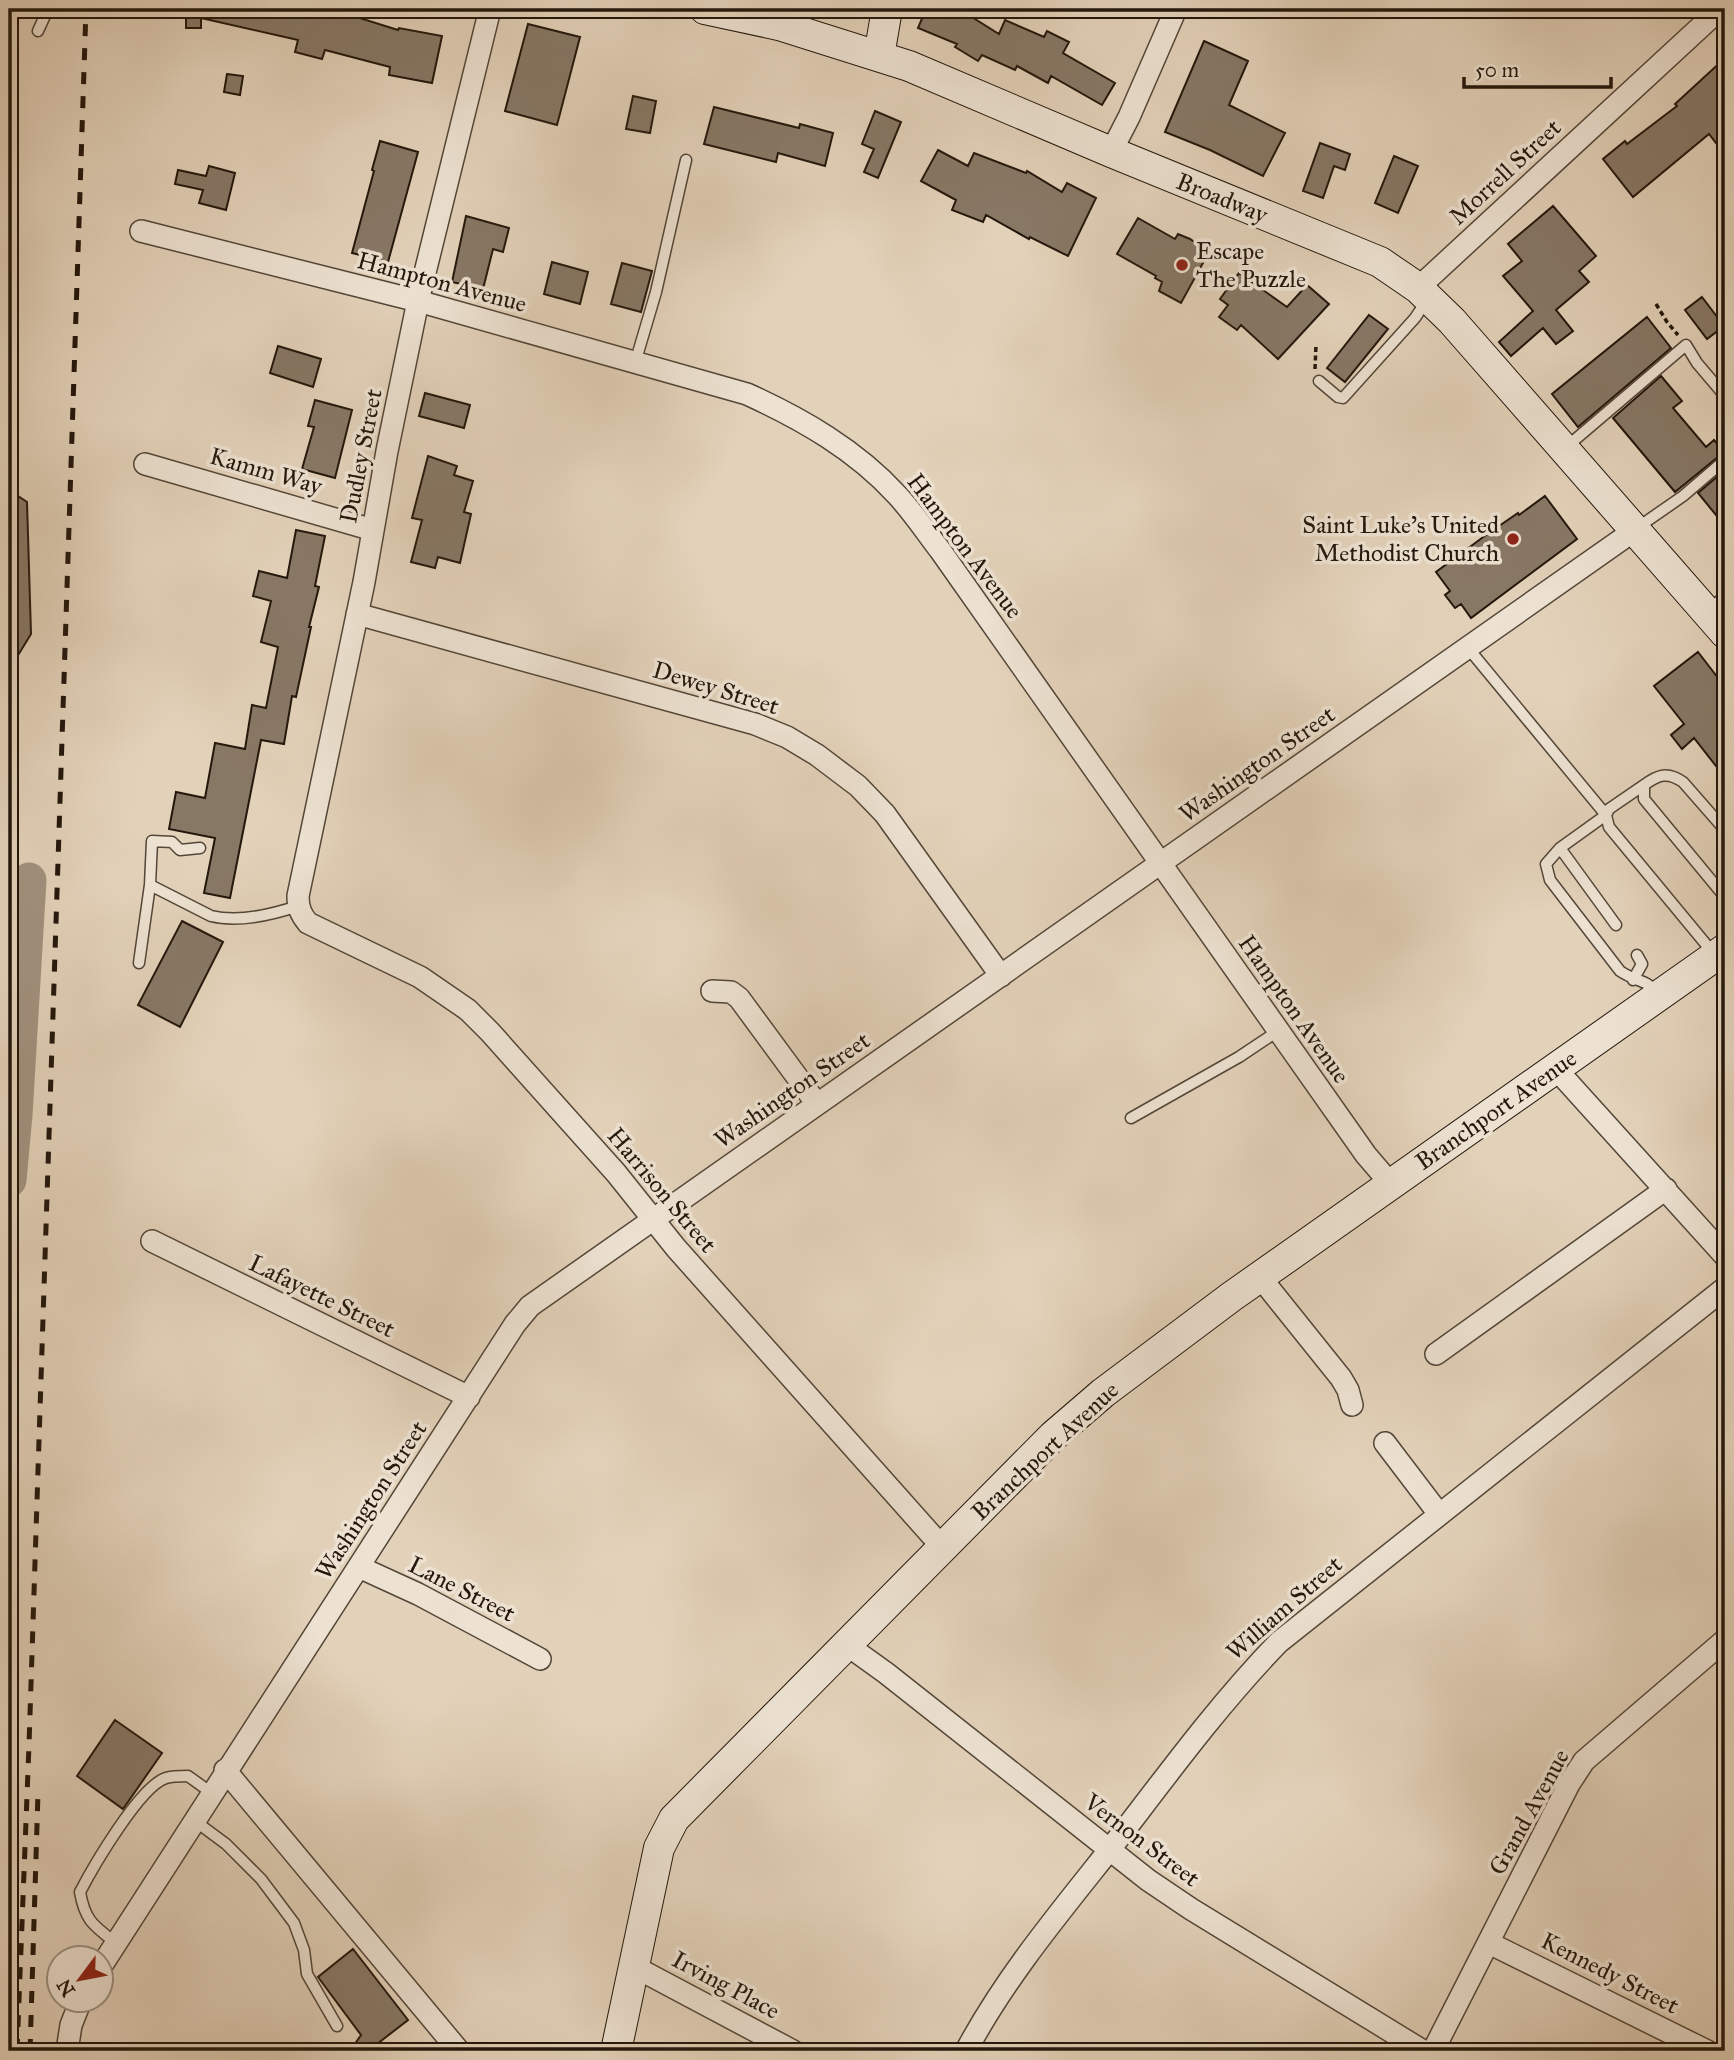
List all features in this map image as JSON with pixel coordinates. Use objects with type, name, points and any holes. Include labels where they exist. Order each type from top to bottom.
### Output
[{"type":"street","name":"Dudley Street","points":[[300,911],[298,896],[418,301],[490,9]]},
{"type":"street","name":"Broadway","points":[[705,9],[779,25],[909,66],[1372,258],[1423,293],[1452,321],[1635,530],[1719,614]]},
{"type":"street","points":[[879,56],[887,9]]},
{"type":"street","points":[[1111,152],[1176,9]]},
{"type":"street","name":"Morrell Street","points":[[1423,293],[1720,9]]},
{"type":"street","name":"Hampton Avenue","points":[[141,231],[418,301],[747,394],[821,432],[876,474],[898,496],[940,550],[1366,1155],[1390,1183]]},
{"type":"street","name":"Kamm Way","points":[[145,464],[373,530]]},
{"type":"street","name":"Washington Street","points":[[116,1943],[224,1777],[225,1770],[515,1324],[530,1306],[1635,530]]},
{"type":"street","name":"Dewey Street","points":[[357,614],[754,724],[787,737],[817,755],[858,786],[886,814],[1001,976]]},
{"type":"street","name":"Harrison Street","points":[[300,911],[308,923],[421,977],[468,1010],[616,1173],[676,1248],[943,1548]]},
{"type":"street","name":"Branchport Avenue","points":[[616,2051],[659,1849],[674,1819],[1054,1436],[1103,1393],[1260,1277],[1720,952]]},
{"type":"street","points":[[712,991],[731,992],[739,998],[817,1104]]},
{"type":"street","points":[[1556,1069],[1725,1256]]},
{"type":"street","points":[[1436,1354],[1666,1189]]},
{"type":"street","name":"Lafayette Street","points":[[152,1241],[469,1396]]},
{"type":"street","points":[[1260,1277],[1341,1378],[1352,1405]]},
{"type":"street","name":"William Street","points":[[965,2051],[1040,1935],[1236,1686],[1279,1642],[1725,1288]]},
{"type":"street","points":[[1385,1443],[1439,1514]]},
{"type":"street","name":"Lane Street","points":[[359,1567],[418,1594],[540,1659]]},
{"type":"street","name":"Grand Avenue","points":[[1433,2051],[1569,1784],[1584,1761],[1725,1640]]},
{"type":"street","name":"Vernon Street","points":[[847,1645],[1109,1850],[1191,1909],[1423,2051]]},
{"type":"street","points":[[225,1770],[459,2051]]},
{"type":"street","name":"Kennedy Street","points":[[1489,1942],[1707,2051]]},
{"type":"street","name":"Irving Place","points":[[633,1966],[793,2051]]},
{"type":"street","points":[[67,2051],[75,2014]]},
{"type":"lane","points":[[38,32],[48,9]]},
{"type":"lane","points":[[635,363],[656,292],[687,160]]},
{"type":"lane","name":"Morrell Street","points":[[1320,381],[1341,399],[1345,397],[1415,318],[1423,293]]},
{"type":"lane","points":[[1564,449],[1686,345],[1697,363],[1725,396]]},
{"type":"lane","name":"Washington Street","points":[[1635,530],[1683,496],[1725,460]]},
{"type":"lane","points":[[1468,648],[1606,815],[1609,827],[1720,952]]},
{"type":"lane","points":[[1660,995],[1649,983],[1633,980],[1620,971],[1550,880],[1546,864],[1560,848],[1606,815],[1609,809],[1657,776],[1674,776],[1683,782],[1725,830]]},
{"type":"lane","points":[[1644,785],[1644,799]]},
{"type":"lane","points":[[1629,795],[1644,799],[1725,897]]},
{"type":"lane","points":[[139,963],[150,885],[152,841],[172,842],[180,850],[200,848]]},
{"type":"lane","points":[[1560,848],[1616,925]]},
{"type":"lane","points":[[150,885],[222,919],[300,911]]},
{"type":"lane","points":[[1633,980],[1642,964],[1637,955]]},
{"type":"lane","points":[[1132,1118],[1278,1031]]},
{"type":"lane","points":[[116,1943],[94,1926],[86,1915],[80,1892],[125,1820],[146,1790],[165,1778],[188,1776],[213,1794]]},
{"type":"lane","points":[[195,1821],[226,1844],[261,1878],[294,1923],[304,1950],[307,1974],[338,2026]]},
{"type":"path","points":[[1656,304],[1686,345]]},
{"type":"path","points":[[1316,345],[1315,373],[1320,381]]},
{"type":"building","points":[[186,9],[314,9],[344,17],[344,13],[398,30],[399,28],[442,36],[432,83],[389,75],[390,67],[325,50],[322,59],[295,52],[298,40],[201,18],[201,28],[186,28]]},
{"type":"building","points":[[926,9],[959,9],[999,34],[1005,20],[1044,37],[1047,31],[1069,42],[1063,53],[1115,83],[1102,105],[1051,76],[1048,83],[1017,66],[1015,70],[982,55],[978,61],[955,47],[957,44],[918,28]]},
{"type":"building","points":[[528,24],[580,37],[557,125],[505,111]]},
{"type":"building","points":[[1204,41],[1248,61],[1229,105],[1285,133],[1263,176],[1165,132]]},
{"type":"building","points":[[1725,58],[1725,135],[1716,143],[1709,134],[1633,197],[1603,159],[1677,106],[1675,104]]},
{"type":"building","points":[[227,74],[243,76],[240,95],[224,92]]},
{"type":"building","points":[[633,96],[656,101],[650,133],[626,129]]},
{"type":"building","points":[[714,107],[799,128],[800,124],[833,133],[825,166],[778,153],[776,162],[704,144]]},
{"type":"building","points":[[875,111],[901,122],[878,178],[864,172],[874,149],[862,144]]},
{"type":"building","points":[[380,141],[418,152],[388,262],[352,253]]},
{"type":"building","points":[[1320,143],[1350,154],[1345,170],[1334,166],[1323,198],[1303,191]]},
{"type":"building","points":[[938,150],[968,166],[974,153],[1026,173],[1027,171],[1062,192],[1067,183],[1096,198],[1068,256],[1030,237],[1029,239],[986,215],[983,222],[952,210],[956,200],[921,181]]},
{"type":"building","points":[[1394,156],[1418,166],[1398,213],[1375,203]]},
{"type":"building","points":[[209,166],[235,173],[226,210],[199,203],[203,190],[175,184],[178,170],[206,176]]},
{"type":"building","points":[[1553,206],[1596,256],[1579,271],[1589,282],[1556,310],[1573,331],[1556,344],[1543,328],[1511,356],[1499,342],[1533,311],[1503,276],[1522,261],[1508,244]]},
{"type":"building","points":[[466,216],[509,228],[503,252],[493,249],[483,289],[452,282]]},
{"type":"building","points":[[1138,218],[1175,239],[1178,234],[1190,239],[1209,252],[1181,303],[1159,291],[1162,282],[1155,278],[1156,276],[1117,254]]},
{"type":"building","points":[[552,262],[588,272],[580,304],[544,294]]},
{"type":"building","points":[[622,263],[652,271],[641,312],[611,304]]},
{"type":"building","points":[[1239,273],[1287,307],[1307,285],[1329,304],[1278,359],[1241,325],[1237,330],[1219,317],[1228,305],[1220,299]]},
{"type":"building","points":[[1702,297],[1724,326],[1707,339],[1685,310]]},
{"type":"building","points":[[1369,315],[1388,329],[1345,382],[1327,368]]},
{"type":"building","points":[[1647,317],[1671,348],[1578,427],[1552,394]]},
{"type":"building","points":[[278,346],[321,359],[313,387],[270,373]]},
{"type":"building","points":[[1661,376],[1682,401],[1673,408],[1706,447],[1714,440],[1724,452],[1675,492],[1613,418]]},
{"type":"building","points":[[425,393],[470,405],[464,428],[419,416]]},
{"type":"building","points":[[315,400],[352,410],[335,478],[302,469],[314,427],[308,426]]},
{"type":"building","points":[[428,456],[457,466],[454,475],[473,481],[464,512],[471,514],[460,563],[438,557],[435,568],[411,562],[422,520],[412,518]]},
{"type":"building","points":[[1725,470],[1725,526],[1698,493]]},
{"type":"building","points":[[9,490],[27,502],[31,634],[9,670]]},
{"type":"building","points":[[1545,496],[1577,539],[1471,618],[1461,604],[1455,608],[1445,595],[1450,591],[1436,572]]},
{"type":"building","points":[[296,530],[325,536],[315,586],[319,587],[296,697],[292,696],[284,744],[261,740],[230,898],[204,893],[215,838],[169,829],[176,792],[205,798],[215,743],[245,749],[252,705],[266,708],[278,647],[261,642],[271,601],[253,596],[259,571],[287,578]]},
{"type":"building","points":[[1698,652],[1725,687],[1725,758],[1716,766],[1694,738],[1682,749],[1671,735],[1684,724],[1654,686]]},
{"type":"building","points":[[182,921],[223,942],[180,1027],[138,1005]]},
{"type":"building","points":[[115,1720],[162,1753],[123,1809],[77,1776]]},
{"type":"building","points":[[353,1949],[408,2020],[368,2051],[350,2051],[361,2035],[318,1977]]},
{"type":"waterway","points":[[9,1180],[29,880]]},
{"type":"railway","points":[[17,2051],[86,9]]},
{"type":"railway","points":[[30,2051],[38,1793]]},
{"type":"place","name":"Escape The Puzzle","points":[[1182,265]]},
{"type":"place","name":"Saint Luke's United Methodist Church","points":[[1513,539]]}]
